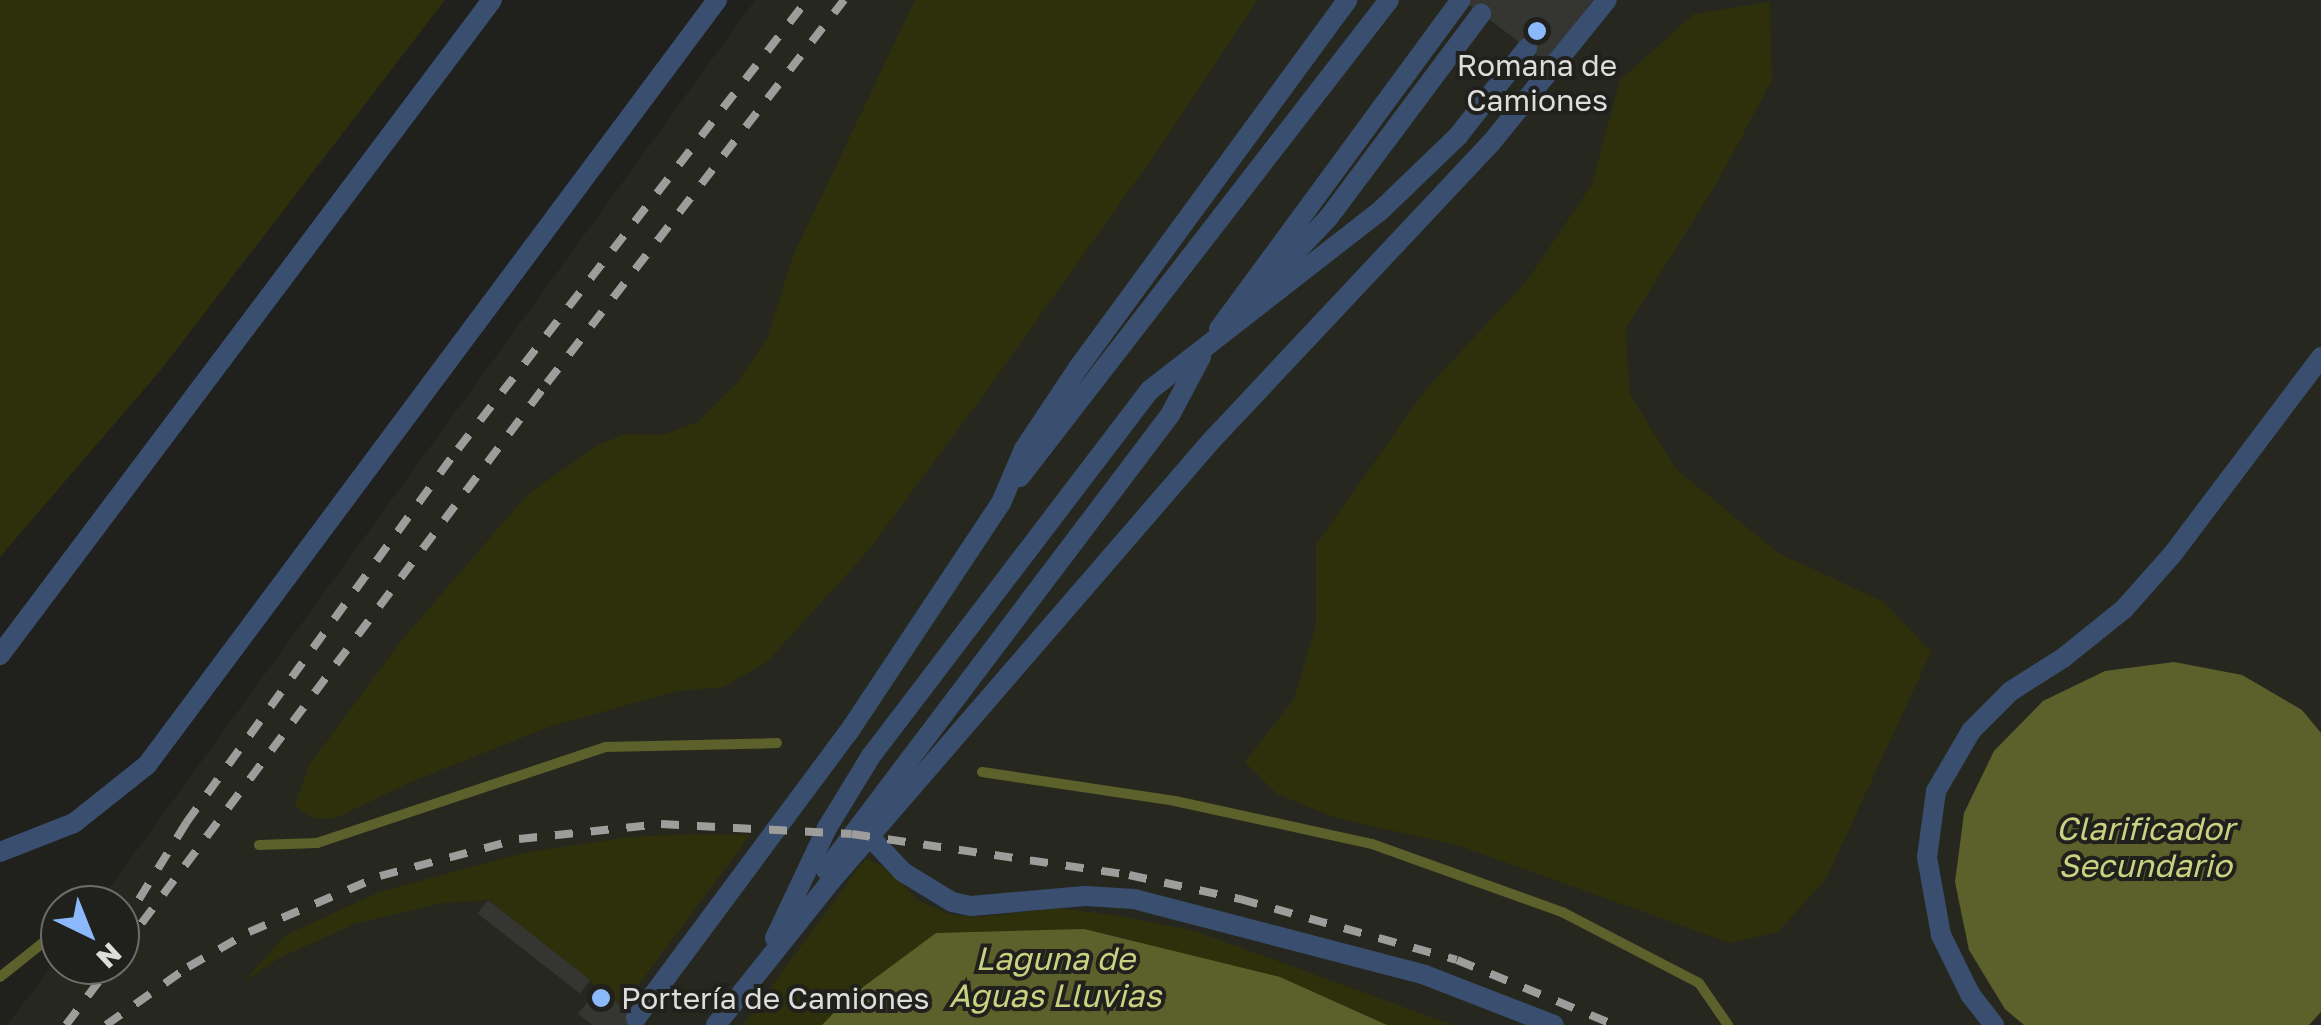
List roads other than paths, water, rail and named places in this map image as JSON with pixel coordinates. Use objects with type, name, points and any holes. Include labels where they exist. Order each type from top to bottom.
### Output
[{"type":"lane","points":[[0,655],[492,0]]},
{"type":"lane","points":[[0,852],[74,823],[125,787],[147,765],[716,0]]},
{"type":"lane","points":[[1000,503],[1024,449],[1078,368],[1347,0]]},
{"type":"lane","points":[[636,1018],[848,733],[1000,503],[1389,0]]},
{"type":"lane","points":[[765,962],[840,850],[1170,415],[1204,350],[1461,0]]},
{"type":"lane","points":[[716,1025],[870,836],[1290,352],[1491,144],[1607,0]]},
{"type":"lane","points":[[1204,350],[1329,217],[1481,14]]},
{"type":"lane","points":[[765,962],[827,828],[872,756],[1150,390],[1337,247],[1420,175],[1458,136],[1526,48]]},
{"type":"lane","points":[[1994,1025],[1970,994],[1940,935],[1927,857],[1936,792],[1972,731],[2011,692],[2064,658],[2124,609],[2172,555],[2321,357]]},
{"type":"lane","points":[[870,836],[903,872],[952,902],[971,906],[1085,896],[1134,899],[1426,975],[1554,1025]]},
{"type":"water","name":"Clarificador Secundario","points":[[2174,662],[2242,675],[2302,710],[2321,733],[2321,1012],[2309,1025],[2024,1025],[2005,1009],[1969,950],[1955,882],[1964,813],[1994,751],[2043,701],[2105,671]]},
{"type":"water","name":"Laguna de Aguas Lluvias","points":[[1084,929],[1280,977],[1387,1025],[822,1025],[847,999],[936,933]]},
{"type":"waterway","points":[[259,845],[317,843],[605,747],[777,743]]},
{"type":"waterway","points":[[982,772],[1175,801],[1372,844],[1562,912],[1699,983],[1728,1025]]},
{"type":"waterway","points":[[0,977],[40,945]]},
{"type":"railway","points":[[140,898],[186,823],[458,449],[807,0]]},
{"type":"railway","points":[[140,925],[547,383],[844,0]]},
{"type":"railway","points":[[106,1025],[188,967],[249,932],[380,876],[519,839],[661,824],[852,834],[1129,875],[1240,899],[1457,960],[1615,1025]]},
{"type":"railway","points":[[66,1025],[96,985]]},
{"type":"place","name":"Romana de Camiones","points":[[1537,31]]},
{"type":"place","name":"Portería de Camiones","points":[[601,998]]}]
